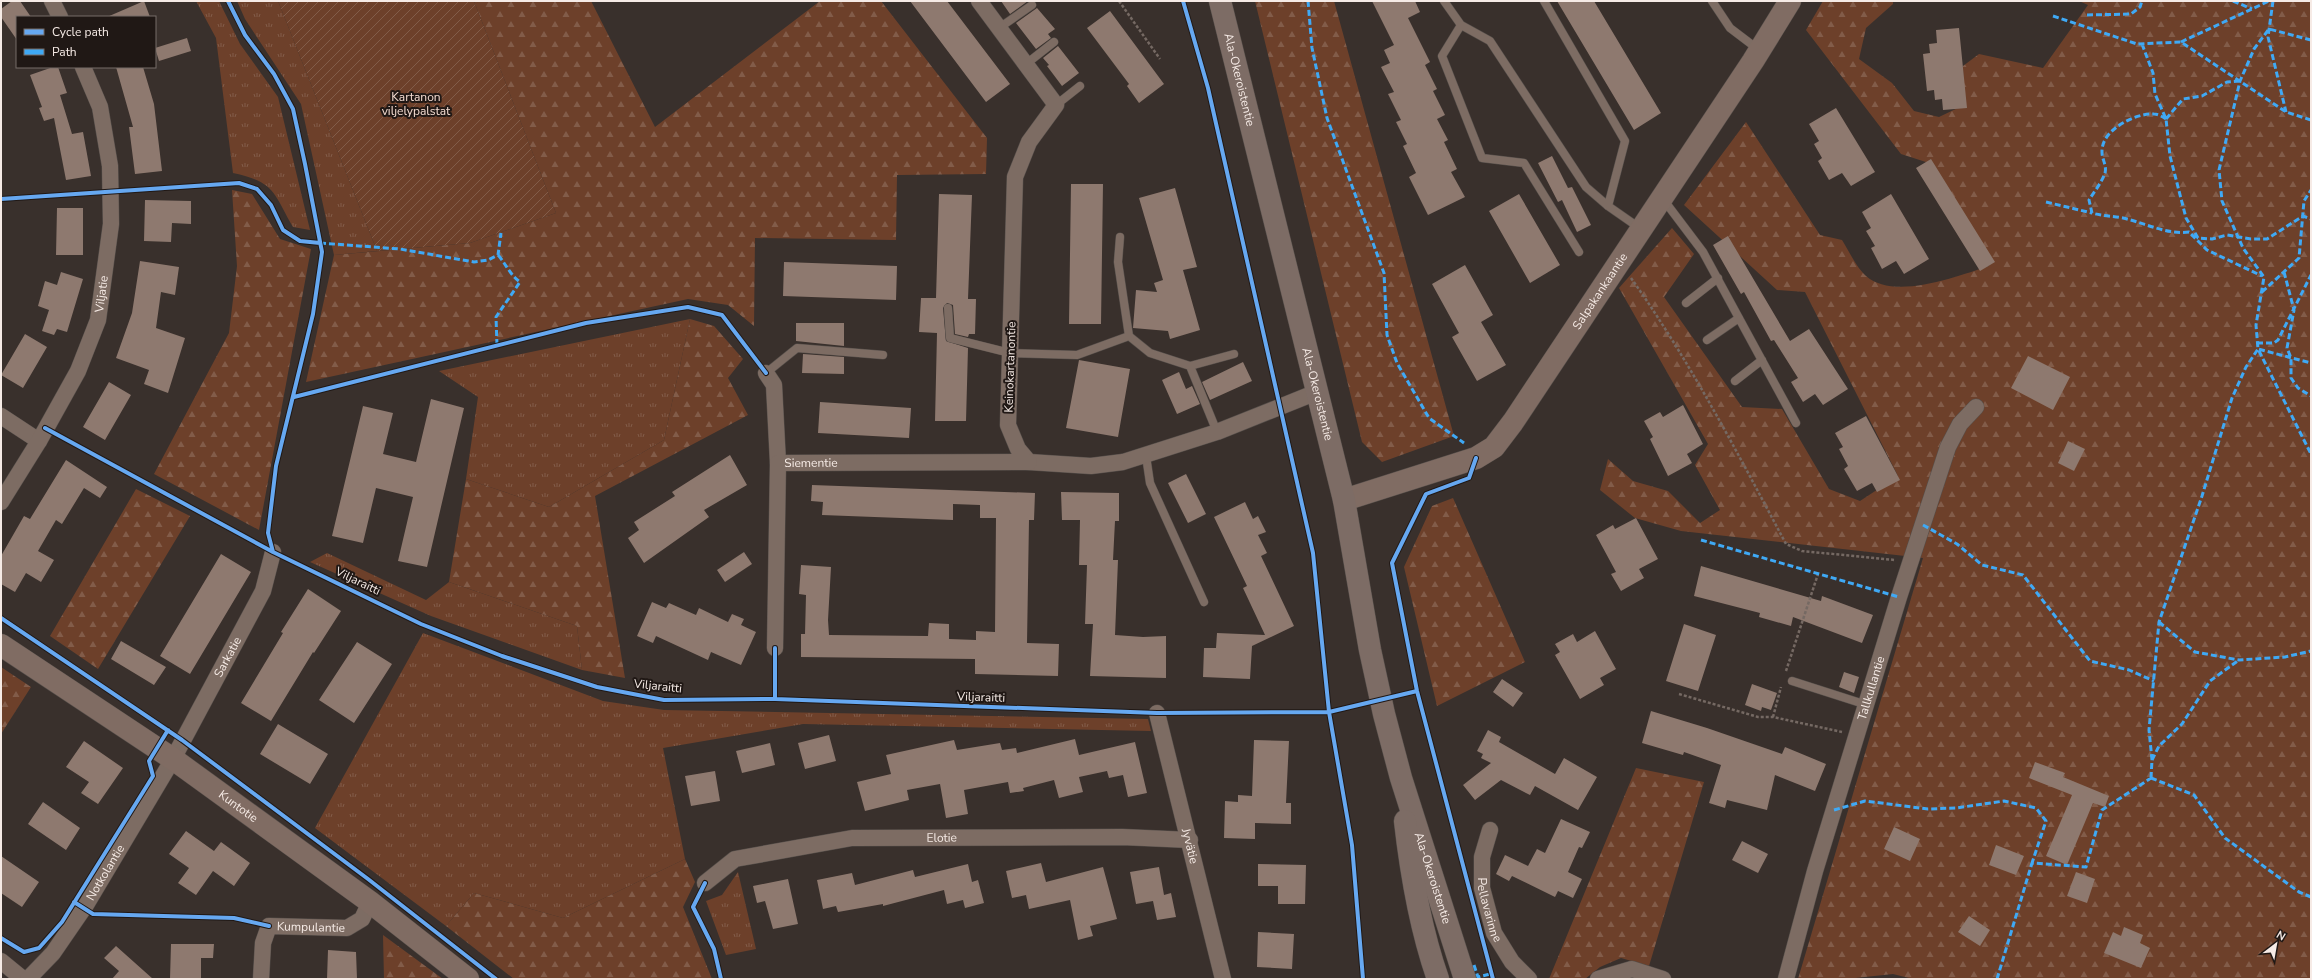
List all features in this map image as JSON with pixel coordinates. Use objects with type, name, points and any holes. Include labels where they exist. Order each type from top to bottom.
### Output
[{"type":"main road","name":"Ala-Okeroistentie","points":[[1222,5],[1344,500],[1370,650],[1401,778],[1465,979]]},
{"type":"main road","name":"Ala-Okeroistentie","points":[[1401,778],[1410,864],[1424,932],[1438,979]]},
{"type":"street","points":[[52,1],[60,16]]},
{"type":"street","points":[[979,1],[1056,105]]},
{"type":"street","name":"Salpakankaantie","points":[[1344,500],[1476,458],[1494,447],[1518,415],[1642,230],[1760,51],[1790,1]]},
{"type":"street","name":"Viljatie","points":[[1,502],[39,441],[78,371],[98,320],[111,224],[110,166],[100,107],[83,68]]},
{"type":"street","name":"Keinokartanontie","points":[[1029,462],[1018,449],[1008,425],[1015,177],[1029,142],[1056,105]]},
{"type":"street","points":[[766,373],[774,385],[778,463]]},
{"type":"street","points":[[1029,462],[1091,466],[1123,462],[1146,456],[1217,432],[1317,392]]},
{"type":"street","name":"Tallkullantie","points":[[1786,979],[1815,871],[1948,446],[1960,424],[1976,407]]},
{"type":"street","points":[[1,416],[39,441]]},
{"type":"street","name":"Siementie","points":[[775,648],[778,463],[1029,462]]},
{"type":"street","name":"Sarkatie","points":[[173,759],[263,591],[273,552]]},
{"type":"street","name":"Kuntotie","points":[[1,645],[173,759],[370,902],[468,979]]},
{"type":"street","name":"Jyvätie","points":[[1157,713],[1190,840],[1223,979]]},
{"type":"street","name":"Notkolantie","points":[[28,979],[53,953],[86,905],[173,759]]},
{"type":"street","name":"Pellavarinne","points":[[1490,830],[1482,857],[1482,888],[1494,933],[1512,962],[1529,979]]},
{"type":"street","name":"Elotie","points":[[705,883],[735,860],[852,838],[1122,837],[1190,840]]},
{"type":"street","name":"Kumpulantie","points":[[261,979],[263,943],[269,926],[347,928],[362,919],[370,902]]},
{"type":"street","points":[[1,961],[23,979]]},
{"type":"street","points":[[1598,979],[1632,970],[1663,979]]},
{"type":"lane","points":[[1444,1],[1461,25],[1490,41],[1586,186],[1608,206],[1642,230]]},
{"type":"lane","points":[[1544,1],[1625,141],[1608,206]]},
{"type":"lane","points":[[1712,1],[1730,28],[1760,51]]},
{"type":"lane","points":[[999,28],[1032,5]]},
{"type":"lane","points":[[1461,25],[1442,56],[1482,158],[1524,163],[1579,252]]},
{"type":"lane","points":[[1026,64],[1054,42]]},
{"type":"lane","points":[[1056,105],[1080,86]]},
{"type":"lane","points":[[1662,198],[1703,252],[1796,423]]},
{"type":"lane","points":[[1120,237],[1118,262],[1129,336],[1150,353],[1190,366],[1234,354]]},
{"type":"lane","points":[[1686,303],[1718,278]]},
{"type":"lane","points":[[948,308],[950,338],[1010,353],[1077,355],[1129,336]]},
{"type":"lane","points":[[1707,340],[1739,318]]},
{"type":"lane","points":[[766,373],[796,348],[883,355]]},
{"type":"lane","points":[[1735,381],[1762,360]]},
{"type":"lane","points":[[1190,366],[1217,432]]},
{"type":"lane","points":[[1146,456],[1150,483],[1204,602]]},
{"type":"lane","points":[[1788,679],[1867,705]]},
{"type":"path","points":[[1119,1],[1160,59]]},
{"type":"path","points":[[1628,273],[1647,301],[1722,425],[1786,544],[1802,551],[1911,562]]},
{"type":"path","points":[[1788,679],[1818,574]]},
{"type":"path","points":[[1772,717],[1782,684]]},
{"type":"path","points":[[1679,694],[1758,716],[1772,717],[1858,735]]},
{"type":"green space","points":[[196,1],[219,1],[240,44],[278,97],[310,230],[293,227],[276,197],[265,185],[247,176],[233,173],[216,38]]},
{"type":"green space","points":[[237,1],[278,1],[377,251],[334,255],[301,104],[245,19]]},
{"type":"green space","name":"Kartanon viljelypalstat","points":[[278,1],[474,1],[556,213],[470,243],[377,251]]},
{"type":"green space","points":[[474,1],[591,1],[655,127],[820,1],[881,1],[987,138],[986,174],[897,175],[896,240],[755,238],[754,326],[728,305],[688,299],[306,382],[334,255],[470,243],[556,213]]},
{"type":"green space","points":[[1255,1],[1334,1],[1454,436],[1382,462],[1362,442]]},
{"type":"green space","points":[[1823,1],[1893,1],[1893,4],[1866,28],[1859,59],[1892,83],[1914,111],[1939,117],[1964,105],[1963,66],[1979,54],[2043,68],[2088,5],[2079,1],[2311,1],[2311,979],[1913,979],[1893,974],[1846,979],[1798,979],[1923,558],[1681,531],[1635,518],[1600,490],[1608,459],[1633,481],[1668,491],[1700,523],[1720,510],[1695,465],[1708,444],[1619,288],[1672,228],[1694,254],[1664,297],[1742,407],[1782,409],[1829,489],[1860,501],[1898,476],[1805,292],[1777,290],[1684,205],[1746,122],[1820,235],[1842,240],[1856,264],[1866,276],[1878,283],[1893,286],[1909,286],[1944,280],[1989,266],[1929,163],[1901,154],[1806,30]]},
{"type":"green space","points":[[232,190],[252,194],[280,239],[311,249],[259,530],[154,474],[229,333],[237,266]]},
{"type":"green space","points":[[690,319],[664,440],[549,507],[466,479],[478,397],[439,371]]},
{"type":"green space","points":[[690,319],[714,326],[743,359],[728,378],[748,415],[595,496],[625,678],[582,670],[577,626],[449,582],[466,479],[549,507],[664,440]]},
{"type":"green space","points":[[136,489],[190,516],[98,669],[50,636]]},
{"type":"green space","points":[[1453,498],[1525,662],[1437,706],[1404,567],[1432,506]]},
{"type":"green space","points":[[327,553],[426,600],[449,582],[577,626],[582,670],[431,616],[310,562]]},
{"type":"green space","points":[[423,633],[603,701],[664,710],[1148,719],[1151,731],[803,724],[663,748],[685,859],[563,918],[474,893],[446,926],[315,828]]},
{"type":"green space","points":[[1,667],[31,687],[1,734]]},
{"type":"green space","points":[[1636,768],[1704,782],[1649,966],[1621,958],[1600,967],[1585,979],[1549,979]]},
{"type":"green space","points":[[685,859],[695,882],[683,907],[712,979],[514,979],[446,926],[474,893],[563,918]]},
{"type":"green space","points":[[738,872],[756,949],[726,955],[706,901],[722,895]]},
{"type":"green space","points":[[383,935],[443,979],[384,979]]},
{"type":"building","points":[[12,1],[20,1],[30,16],[16,16],[16,39],[1,17],[1,9]]},
{"type":"building","points":[[144,1],[150,16],[109,16]]},
{"type":"building","points":[[910,1],[947,1],[1010,84],[986,102]]},
{"type":"building","points":[[1001,1],[1028,1],[1010,14]]},
{"type":"building","points":[[1372,1],[1415,1],[1420,12],[1408,18],[1430,62],[1425,65],[1437,89],[1433,91],[1445,115],[1437,119],[1448,140],[1444,142],[1457,169],[1451,172],[1465,197],[1428,215],[1409,177],[1416,173],[1403,146],[1407,144],[1396,122],[1401,120],[1388,94],[1394,92],[1381,67],[1390,63],[1384,50],[1394,45]]},
{"type":"building","points":[[1557,1],[1594,1],[1661,113],[1634,130]]},
{"type":"building","points":[[1037,8],[1055,29],[1048,34],[1051,38],[1036,49],[1016,23]]},
{"type":"building","points":[[1110,11],[1164,84],[1139,103],[1127,86],[1129,84],[1087,28]]},
{"type":"building","points":[[1959,28],[1967,108],[1943,110],[1942,99],[1935,100],[1934,90],[1927,91],[1923,54],[1930,53],[1929,44],[1937,43],[1936,30]]},
{"type":"building","points":[[187,38],[191,51],[159,61],[156,48]]},
{"type":"building","points":[[1058,46],[1079,73],[1062,86],[1043,58]]},
{"type":"building","points":[[50,68],[58,68],[67,93],[60,95],[72,134],[83,132],[91,176],[66,180],[54,118],[44,121],[39,108],[42,107],[30,75]]},
{"type":"building","points":[[116,68],[143,68],[154,104],[162,171],[135,174],[129,127],[133,127]]},
{"type":"building","points":[[1836,108],[1875,172],[1851,186],[1842,173],[1829,180],[1818,161],[1822,158],[1814,144],[1819,141],[1809,124]]},
{"type":"building","points":[[1552,156],[1568,188],[1572,187],[1591,225],[1577,232],[1562,200],[1558,202],[1538,163]]},
{"type":"building","points":[[1931,159],[1995,262],[1980,271],[1916,168]]},
{"type":"building","points":[[1071,184],[1103,184],[1101,324],[1069,324]]},
{"type":"building","points":[[1175,188],[1197,267],[1183,270],[1200,330],[1170,339],[1168,331],[1133,328],[1136,290],[1157,292],[1154,283],[1163,280],[1139,198]]},
{"type":"building","points":[[939,194],[972,195],[968,299],[976,299],[975,334],[969,334],[968,337],[955,334],[953,305],[947,303],[943,308],[946,341],[968,348],[966,421],[935,421],[937,333],[919,332],[921,298],[936,298]]},
{"type":"building","points":[[1519,194],[1560,265],[1530,283],[1489,211]]},
{"type":"building","points":[[1891,194],[1929,259],[1904,274],[1896,261],[1882,269],[1871,248],[1875,246],[1866,231],[1871,228],[1862,212]]},
{"type":"building","points":[[145,200],[191,201],[191,224],[172,223],[171,242],[144,241]]},
{"type":"building","points":[[57,208],[83,208],[83,255],[56,255]]},
{"type":"building","points":[[1728,236],[1790,341],[1809,329],[1848,389],[1823,405],[1815,394],[1803,402],[1791,382],[1798,378],[1774,340],[1771,341],[1744,292],[1741,294],[1713,245]]},
{"type":"building","points":[[140,261],[179,267],[175,295],[161,292],[156,328],[185,338],[168,393],[144,384],[149,370],[116,358],[132,313]]},
{"type":"building","points":[[784,262],[897,266],[896,300],[783,296]]},
{"type":"building","points":[[1465,265],[1493,315],[1481,322],[1506,365],[1477,381],[1452,337],[1459,333],[1432,284]]},
{"type":"building","points":[[61,272],[83,279],[67,332],[57,329],[54,335],[42,331],[49,310],[38,306],[45,281],[57,285]]},
{"type":"building","points":[[796,323],[844,323],[844,346],[796,341]]},
{"type":"building","points":[[25,334],[47,347],[23,388],[1,375]]},
{"type":"building","points":[[803,354],[844,357],[844,374],[802,373]]},
{"type":"building","points":[[2028,356],[2070,377],[2053,410],[2011,388]]},
{"type":"building","points":[[1079,360],[1130,369],[1118,437],[1066,428]]},
{"type":"building","points":[[1243,362],[1252,381],[1210,400],[1202,382]]},
{"type":"building","points":[[1179,372],[1186,389],[1192,386],[1200,404],[1177,414],[1162,380]]},
{"type":"building","points":[[109,382],[131,395],[105,440],[83,427]]},
{"type":"building","points":[[431,399],[464,408],[427,567],[398,561],[413,497],[376,488],[363,543],[332,536],[363,406],[393,413],[383,454],[416,462]]},
{"type":"building","points":[[820,402],[911,408],[909,438],[818,433]]},
{"type":"building","points":[[1683,405],[1703,444],[1687,454],[1692,463],[1668,476],[1650,439],[1653,437],[1644,421],[1660,412],[1663,417]]},
{"type":"building","points":[[1866,416],[1900,480],[1877,492],[1872,483],[1857,491],[1844,469],[1848,466],[1839,449],[1843,447],[1835,433]]},
{"type":"building","points":[[2068,441],[2085,449],[2074,471],[2058,463]]},
{"type":"building","points":[[730,455],[747,485],[704,510],[709,517],[644,563],[628,538],[639,530],[634,522],[675,496],[672,492]]},
{"type":"building","points":[[66,460],[107,487],[100,498],[84,488],[62,524],[56,520],[38,551],[54,560],[41,582],[26,573],[15,592],[1,584],[1,556],[24,516],[30,519]]},
{"type":"building","points":[[1186,474],[1206,514],[1188,523],[1168,483]]},
{"type":"building","points":[[812,485],[1035,493],[1034,520],[1029,520],[1027,643],[1059,644],[1058,676],[975,674],[975,659],[801,657],[801,634],[805,634],[806,595],[799,594],[801,565],[831,567],[828,620],[829,635],[928,636],[929,623],[949,624],[949,639],[976,640],[976,631],[995,632],[996,518],[980,518],[980,505],[953,504],[953,520],[822,515],[823,502],[811,501]]},
{"type":"building","points":[[1061,492],[1119,493],[1119,521],[1115,521],[1113,560],[1118,560],[1115,635],[1143,637],[1166,636],[1166,678],[1090,676],[1093,624],[1085,624],[1087,565],[1079,565],[1080,520],[1062,520]]},
{"type":"building","points":[[1245,502],[1253,519],[1258,516],[1266,532],[1258,535],[1267,553],[1261,556],[1294,626],[1252,646],[1250,679],[1203,677],[1204,648],[1216,648],[1217,633],[1265,635],[1243,588],[1247,586],[1214,517]]},
{"type":"building","points":[[1636,518],[1658,559],[1639,569],[1644,578],[1621,591],[1611,574],[1616,572],[1596,535],[1613,525],[1615,529]]},
{"type":"building","points":[[744,552],[752,564],[725,582],[717,570]]},
{"type":"building","points":[[221,554],[251,572],[190,674],[160,656]]},
{"type":"building","points":[[1701,566],[1821,601],[1822,596],[1873,615],[1862,643],[1793,617],[1791,626],[1759,617],[1760,613],[1694,596]]},
{"type":"building","points":[[308,589],[341,611],[314,653],[313,652],[271,721],[241,703],[283,633],[281,632]]},
{"type":"building","points":[[652,602],[666,608],[669,603],[696,615],[699,608],[728,622],[732,614],[744,619],[741,625],[756,632],[741,665],[711,652],[708,660],[656,636],[653,643],[637,636]]},
{"type":"building","points":[[1684,624],[1716,635],[1698,691],[1666,681]]},
{"type":"building","points":[[1595,631],[1616,669],[1600,678],[1604,685],[1580,699],[1555,655],[1560,652],[1555,644],[1573,634],[1577,642]]},
{"type":"building","points":[[121,641],[166,667],[154,685],[111,659]]},
{"type":"building","points":[[357,642],[392,664],[354,723],[319,700]]},
{"type":"building","points":[[1844,672],[1859,677],[1854,693],[1839,687]]},
{"type":"building","points":[[1502,679],[1523,693],[1513,707],[1493,692]]},
{"type":"building","points":[[1752,684],[1777,693],[1771,710],[1762,707],[1761,711],[1745,705]]},
{"type":"building","points":[[1651,711],[1707,728],[1782,754],[1785,747],[1826,764],[1815,791],[1775,775],[1767,810],[1727,800],[1725,808],[1709,803],[1721,765],[1684,752],[1683,755],[1642,743]]},
{"type":"building","points":[[278,724],[328,754],[310,784],[260,754]]},
{"type":"building","points":[[1488,730],[1501,737],[1499,742],[1555,774],[1564,758],[1597,777],[1578,810],[1535,786],[1530,795],[1501,780],[1475,800],[1463,785],[1491,763],[1481,758],[1483,754],[1477,751]]},
{"type":"building","points":[[829,735],[836,761],[805,769],[798,743]]},
{"type":"building","points":[[1075,739],[1079,755],[1135,742],[1147,793],[1128,797],[1123,775],[1109,778],[1107,771],[1079,777],[1083,792],[1059,798],[1054,780],[1023,788],[1024,791],[1010,793],[1008,782],[964,790],[968,814],[946,818],[940,784],[907,790],[909,800],[865,811],[857,782],[891,774],[886,755],[954,740],[957,750],[1000,743],[1002,750],[1016,748],[1017,753]]},
{"type":"building","points":[[1254,740],[1289,741],[1286,803],[1291,803],[1291,824],[1255,823],[1255,839],[1224,838],[1225,801],[1238,802],[1238,795],[1252,796]]},
{"type":"building","points":[[84,741],[123,768],[98,804],[81,793],[89,782],[66,767]]},
{"type":"building","points":[[770,743],[775,765],[742,773],[736,751]]},
{"type":"building","points":[[2035,762],[2065,773],[2063,777],[2109,796],[2105,807],[2093,803],[2067,865],[2046,856],[2072,795],[2029,778]]},
{"type":"building","points":[[715,771],[720,801],[691,806],[685,776]]},
{"type":"building","points":[[43,802],[80,828],[66,850],[28,824]]},
{"type":"building","points":[[1561,819],[1590,832],[1582,848],[1579,847],[1568,872],[1582,879],[1573,898],[1558,891],[1555,897],[1512,876],[1509,881],[1496,874],[1505,855],[1528,866],[1537,849],[1545,853]]},
{"type":"building","points":[[1894,827],[1920,839],[1910,861],[1884,849]]},
{"type":"building","points":[[186,831],[214,851],[221,842],[250,863],[234,886],[213,871],[196,895],[178,883],[189,868],[169,854]]},
{"type":"building","points":[[1742,841],[1768,854],[1758,873],[1732,860]]},
{"type":"building","points":[[1996,845],[2024,856],[2016,875],[1989,865]]},
{"type":"building","points":[[1,856],[39,882],[22,907],[1,893]]},
{"type":"building","points":[[1041,863],[1046,882],[1103,867],[1117,919],[1090,926],[1093,936],[1078,940],[1070,900],[1029,909],[1026,895],[1012,898],[1006,871]]},
{"type":"building","points":[[968,864],[972,882],[978,880],[984,903],[965,908],[963,900],[947,904],[944,890],[883,906],[883,904],[838,912],[836,906],[823,909],[817,880],[852,873],[855,885],[913,870],[915,877]]},
{"type":"building","points":[[1258,864],[1306,865],[1305,904],[1278,904],[1278,886],[1258,886]]},
{"type":"building","points":[[1159,867],[1164,895],[1171,893],[1176,917],[1157,920],[1153,901],[1136,904],[1130,872]]},
{"type":"building","points":[[2076,872],[2095,879],[2087,903],[2067,896]]},
{"type":"building","points":[[788,879],[798,924],[773,929],[765,901],[757,903],[753,886]]},
{"type":"building","points":[[1969,916],[1990,930],[1980,946],[1958,932]]},
{"type":"building","points":[[2124,927],[2143,935],[2140,943],[2150,948],[2141,968],[2104,953],[2113,932],[2121,936]]},
{"type":"building","points":[[1258,932],[1294,934],[1292,969],[1257,967]]},
{"type":"building","points":[[171,944],[214,944],[213,958],[201,958],[201,979],[170,979]]},
{"type":"building","points":[[116,946],[153,979],[112,979],[119,971],[104,958]]},
{"type":"building","points":[[328,950],[356,952],[357,979],[327,979]]},
{"type":"marked path","points":[[1308,1],[1312,48],[1327,118],[1384,273],[1387,335],[1397,363],[1429,418],[1464,443]]},
{"type":"marked path","points":[[2087,15],[2131,14],[2140,7],[2142,1]]},
{"type":"marked path","points":[[2233,1],[2252,9]]},
{"type":"marked path","points":[[2181,42],[2269,1]]},
{"type":"marked path","points":[[2273,1],[2268,37],[2286,112]]},
{"type":"marked path","points":[[2053,16],[2137,44],[2181,42],[2286,112],[2311,120]]},
{"type":"marked path","points":[[2311,40],[2269,29],[2254,49],[2240,81],[2219,170],[2222,201],[2243,248],[2264,277],[2256,325],[2258,349],[2311,363]]},
{"type":"marked path","points":[[2142,44],[2153,73],[2155,94],[2166,119],[2170,156],[2186,218],[2198,238],[2212,239],[2227,235],[2251,239],[2267,239],[2303,216],[2311,219]]},
{"type":"marked path","points":[[2166,119],[2183,99],[2202,96],[2227,82],[2240,81]]},
{"type":"marked path","points":[[2166,119],[2156,114],[2138,116],[2120,124],[2107,137],[2103,144],[2102,152],[2105,173],[2089,200],[2092,213],[2123,218],[2172,232],[2189,232],[2207,250],[2262,276]]},
{"type":"marked path","points":[[2262,292],[2299,258],[2304,201],[2311,190]]},
{"type":"marked path","points":[[2046,202],[2092,213]]},
{"type":"marked path","points":[[320,243],[400,249],[474,262],[488,260],[498,255],[501,233]]},
{"type":"marked path","points":[[497,345],[496,317],[520,282],[513,276],[498,255]]},
{"type":"marked path","points":[[2284,272],[2294,310],[2287,348],[2291,358],[2291,378],[2298,388],[2311,396]]},
{"type":"marked path","points":[[2257,343],[2274,343],[2278,340],[2311,275]]},
{"type":"marked path","points":[[2151,778],[2152,760],[2149,730],[2159,622],[2202,496],[2232,398],[2246,367],[2258,349],[2311,454]]},
{"type":"marked path","points":[[1923,525],[1957,544],[1982,565],[2023,575],[2090,661],[2129,670],[2154,681]]},
{"type":"marked path","points":[[1701,540],[1899,597]]},
{"type":"marked path","points":[[2159,622],[2195,652],[2239,660],[2285,657],[2311,651]]},
{"type":"marked path","points":[[2152,760],[2159,746],[2182,724],[2210,681],[2239,660]]},
{"type":"marked path","points":[[2151,778],[2194,795],[2225,838],[2299,892],[2311,897]]},
{"type":"marked path","points":[[1997,979],[2032,863],[2086,867],[2102,810],[2151,778]]},
{"type":"marked path","points":[[1834,810],[1865,801],[1928,809],[1956,808],[2004,801],[2036,808],[2046,821],[2032,863]]},
{"type":"marked path","points":[[1474,965],[1478,977],[1490,974]]},
{"type":"cycle path","points":[[228,1],[245,35],[274,74],[293,109],[322,252],[313,314],[276,466],[268,533],[273,552]]},
{"type":"cycle path","points":[[1183,1],[1208,88],[1313,553],[1329,712],[1352,845],[1363,979]]},
{"type":"cycle path","points":[[1,199],[239,183],[257,189],[271,205],[283,230],[300,241],[320,243]]},
{"type":"cycle path","points":[[294,397],[586,323],[688,307],[722,315],[766,373]]},
{"type":"cycle path","name":"Viljaraitti","points":[[45,428],[273,552],[421,624],[502,656],[597,687],[664,700],[775,699],[1157,713],[1329,712],[1417,691]]},
{"type":"cycle path","points":[[1476,458],[1469,478],[1426,494],[1392,563],[1417,691],[1493,979]]},
{"type":"cycle path","points":[[1,618],[182,740],[368,879],[496,979]]},
{"type":"cycle path","points":[[775,648],[775,699]]},
{"type":"cycle path","points":[[1,938],[24,952],[39,948],[62,922],[153,776],[149,761],[168,730]]},
{"type":"cycle path","points":[[705,883],[693,907],[714,949],[721,979]]},
{"type":"cycle path","points":[[74,902],[93,914],[234,918],[269,926]]}]
